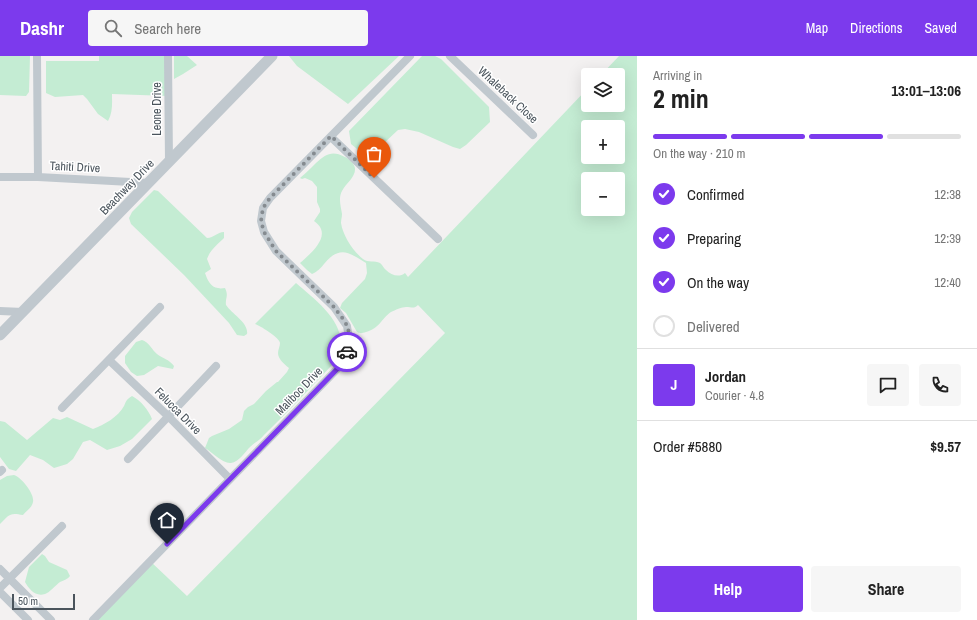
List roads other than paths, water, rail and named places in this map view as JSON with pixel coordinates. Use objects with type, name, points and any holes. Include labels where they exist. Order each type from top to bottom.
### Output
[{"type":"street","points":[[37,56],[38,177]]},
{"type":"street","name":"Leone Drive","points":[[168,56],[169,162]]},
{"type":"street","name":"Beachway Drive","points":[[0,335],[272,56]]},
{"type":"street","name":"Maliboo Drive","points":[[93,620],[344,362],[350,345],[347,326],[334,307],[276,251],[264,232],[261,221],[263,208],[270,198],[410,56]]},
{"type":"street","name":"Whaleback Close","points":[[450,56],[533,135]]},
{"type":"street","points":[[331,136],[438,239]]},
{"type":"street","name":"Tahiti Drive","points":[[0,177],[38,177],[149,183]]},
{"type":"street","points":[[62,408],[160,307]]},
{"type":"street","points":[[0,311],[23,312]]},
{"type":"street","name":"Felucca Drive","points":[[109,360],[168,416],[230,479]]},
{"type":"street","points":[[128,459],[216,366]]},
{"type":"street","points":[[0,588],[62,526]]},
{"type":"street","points":[[0,569],[51,620]]},
{"type":"street","points":[[0,592],[28,620]]}]
